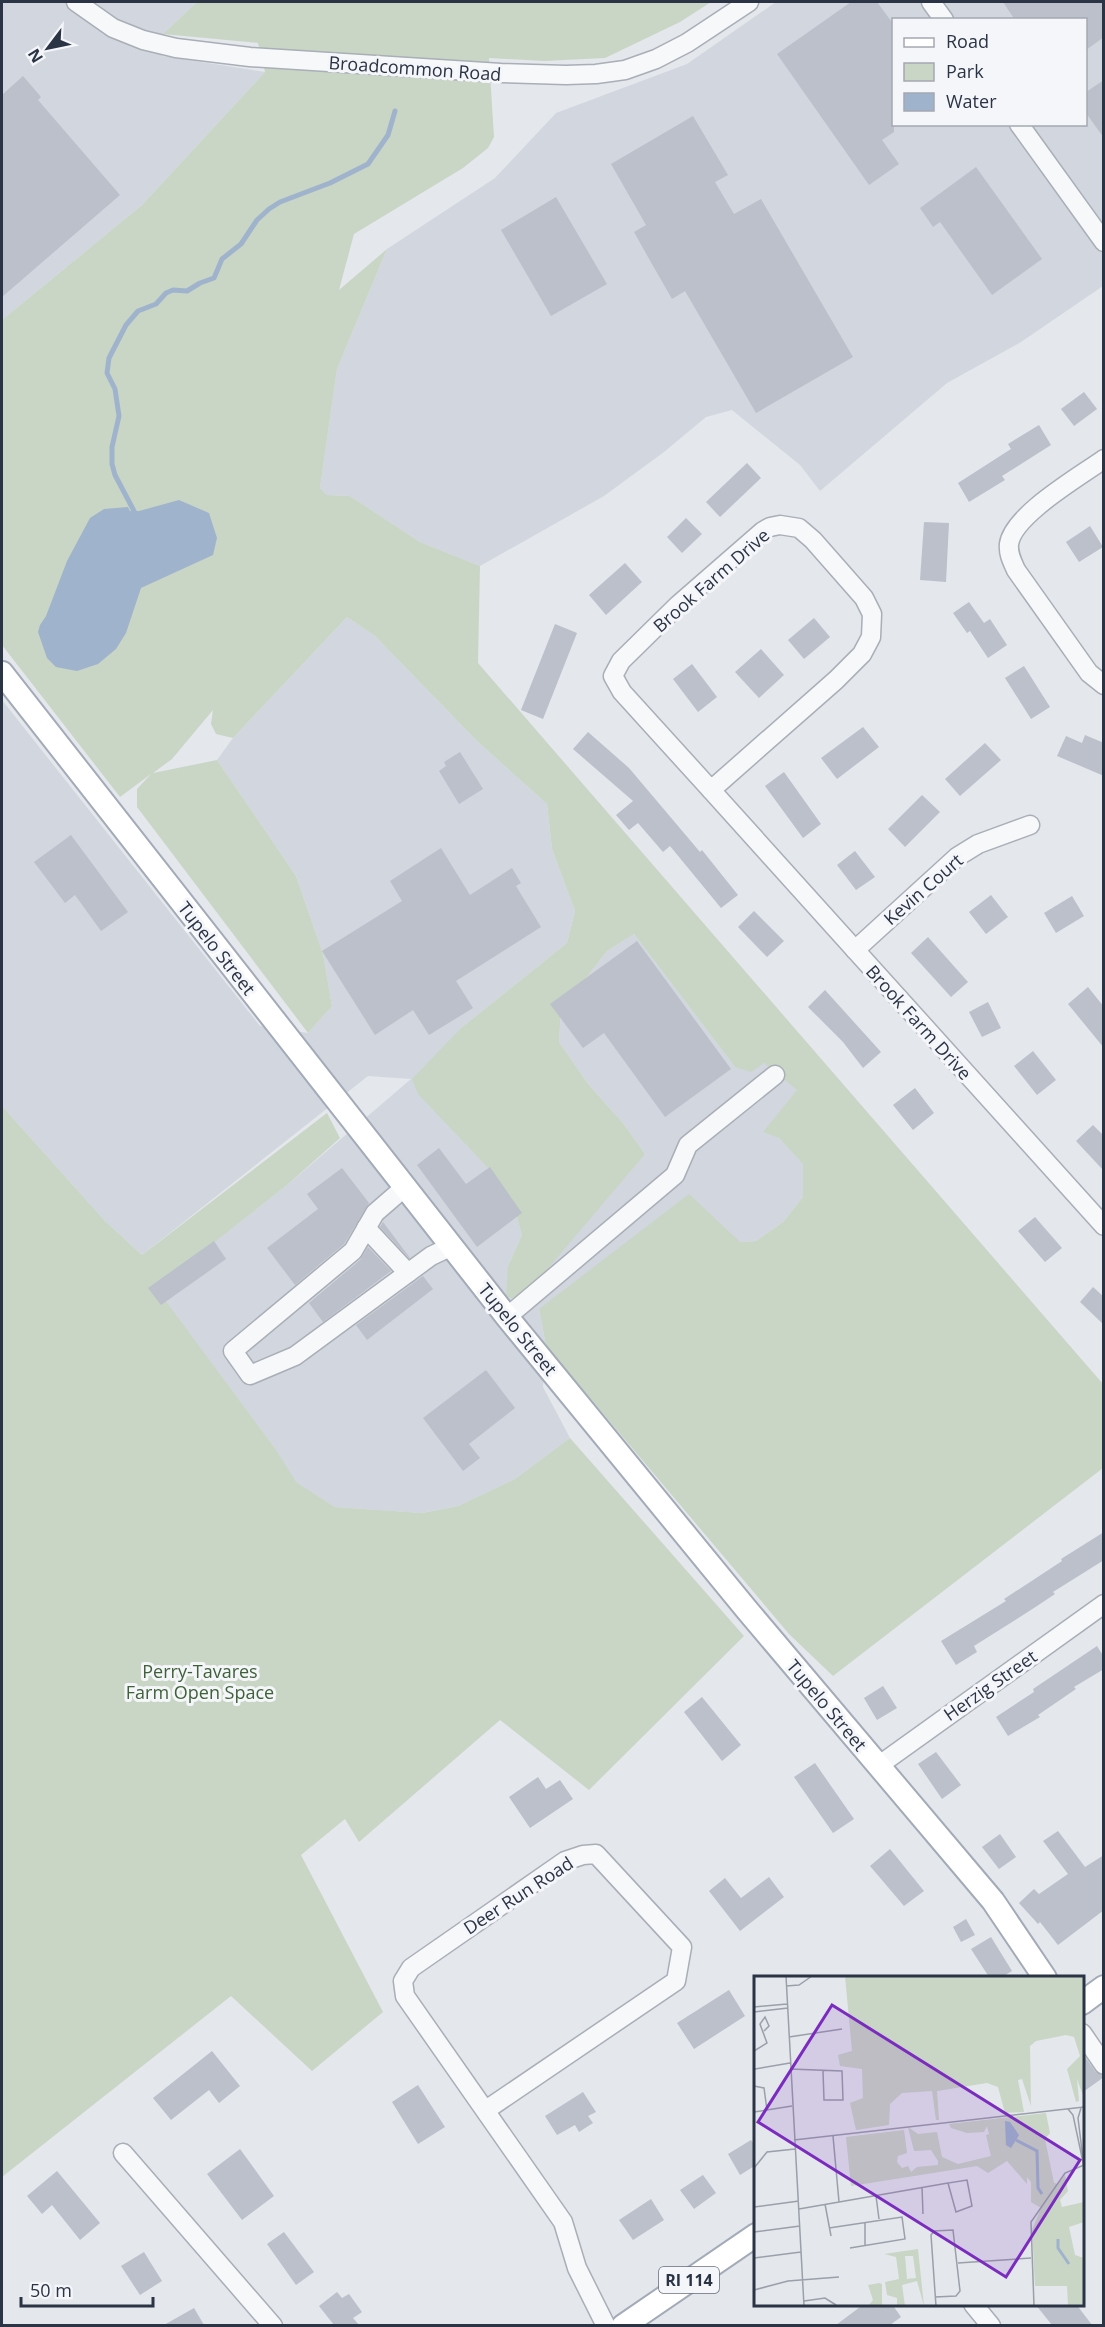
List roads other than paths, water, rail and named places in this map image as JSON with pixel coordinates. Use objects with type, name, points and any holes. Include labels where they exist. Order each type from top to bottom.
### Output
[{"type":"main road","name":"Tupelo Street","points":[[2,673],[507,1317],[878,1766],[993,1901],[1044,1976]]},
{"type":"main road","points":[[1084,2002],[1104,1987]]},
{"type":"main road","name":"RI 114","points":[[623,2325],[754,2236]]},
{"type":"street","name":"Broadcommon Road","points":[[76,2],[113,28],[143,40],[176,48],[250,57],[567,75],[626,70],[656,59],[687,43],[749,2]]},
{"type":"street","points":[[931,2],[943,18]]},
{"type":"street","points":[[1020,126],[1104,242]]},
{"type":"street","points":[[1104,459],[1019,520],[1009,545],[1009,555],[1016,570],[1089,673],[1104,685]]},
{"type":"street","name":"Brook Farm Drive","points":[[711,790],[836,680],[862,654],[871,637],[872,614],[864,598],[813,540],[799,528],[793,526],[780,525],[763,531],[678,605],[621,662],[613,676],[622,692],[1104,1226]]},
{"type":"street","name":"Kevin Court","points":[[855,950],[957,857],[978,843],[1030,825]]},
{"type":"street","points":[[507,1317],[675,1175],[688,1145],[775,1075]]},
{"type":"street","points":[[405,1187],[375,1213],[353,1251],[233,1351],[250,1375],[295,1356],[431,1256],[452,1246]]},
{"type":"street","points":[[366,1228],[408,1273]]},
{"type":"street","name":"Herzig Street","points":[[878,1766],[1104,1604]]},
{"type":"street","name":"Deer Run Road","points":[[486,2110],[676,1981],[682,1947],[596,1854],[583,1855],[565,1861],[411,1968],[404,1981],[405,1996],[563,2222],[577,2268],[606,2325]]},
{"type":"street","points":[[1084,2034],[1104,2064]]},
{"type":"street","points":[[123,2153],[273,2325]]},
{"type":"street","points":[[974,2306],[985,2323]]},
{"type":"water","points":[[179,500],[209,513],[217,538],[213,555],[141,588],[126,633],[116,649],[98,664],[77,671],[56,667],[47,658],[38,632],[67,561],[90,518],[104,509],[128,507],[130,511],[139,511]]},
{"type":"waterway","points":[[134,511],[115,475],[112,464],[112,447],[119,416],[115,389],[107,373],[109,358],[126,325],[138,311],[156,304],[166,293],[173,290],[187,291],[214,278],[222,259],[241,244],[257,220],[269,209],[280,202],[330,183],[368,164],[388,135],[395,111]]},
{"type":"park label","name":"Perry-Tavares Farm Open Space","points":[[200,1681]]}]
